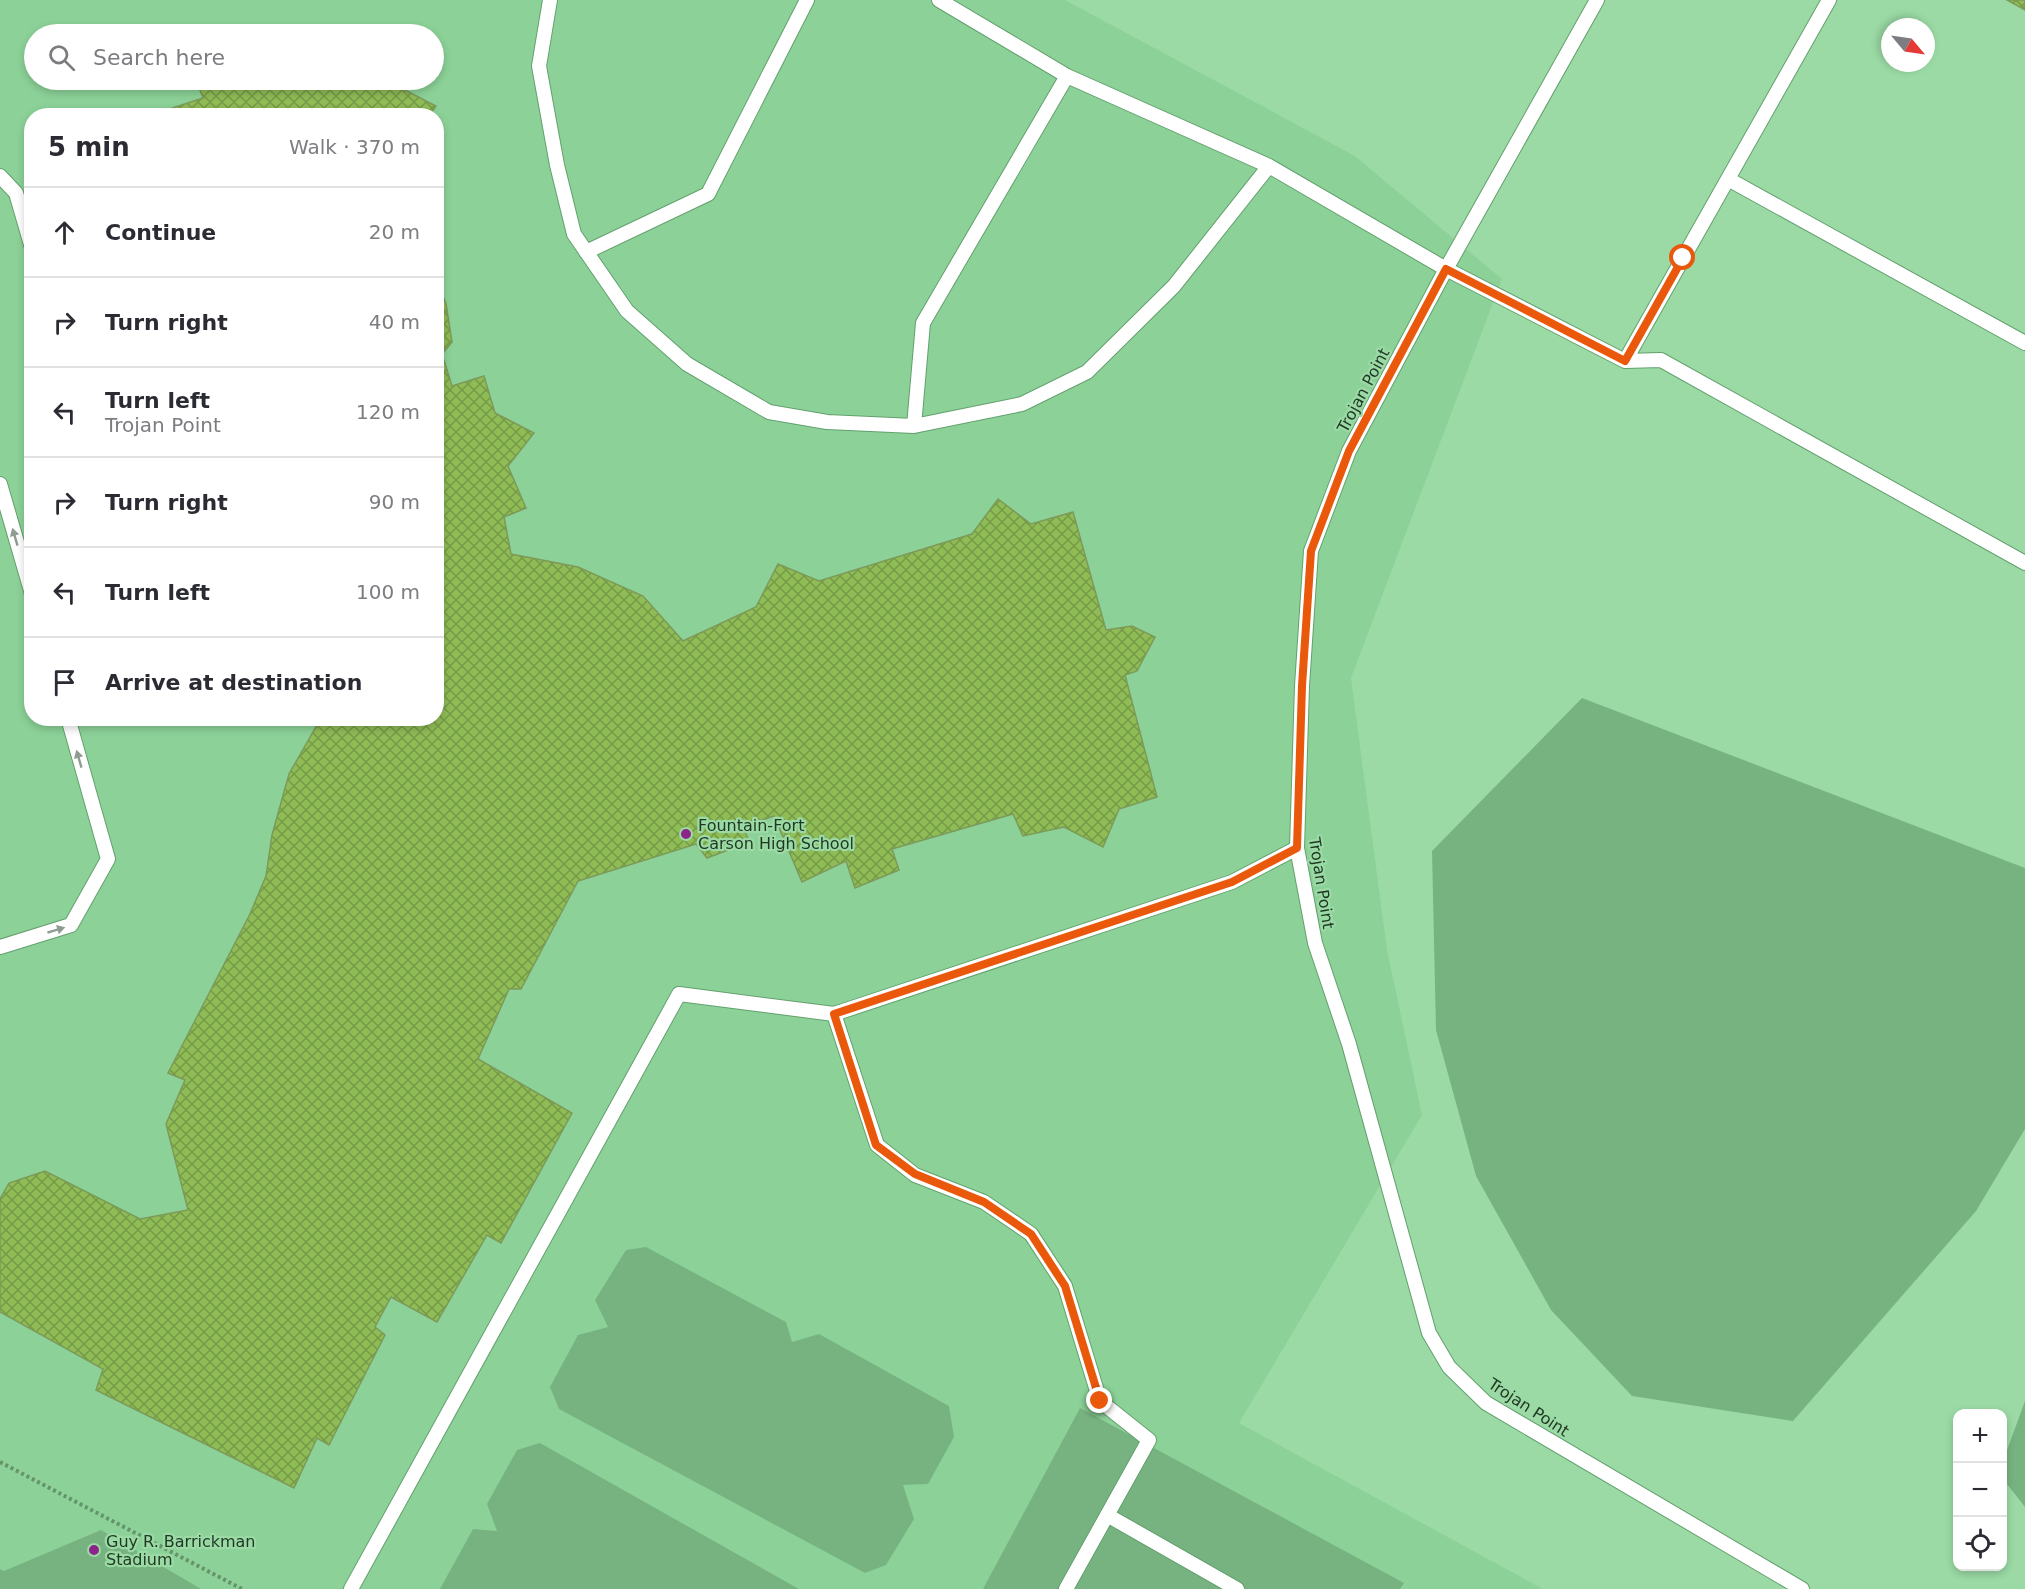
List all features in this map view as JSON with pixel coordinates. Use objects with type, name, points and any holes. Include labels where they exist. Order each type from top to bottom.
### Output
[{"type":"lane","points":[[550,0],[539,66],[559,177],[574,234],[627,311],[687,364],[768,412],[827,422],[914,426],[1022,404],[1087,372],[1174,286],[1269,166]]},
{"type":"lane","points":[[586,252],[708,194],[807,0]]},
{"type":"lane","points":[[939,0],[1067,76],[1269,166],[1446,269],[1625,361],[1661,360],[2025,564]]},
{"type":"lane","name":"Trojan Point","points":[[1597,0],[1446,269],[1349,451],[1311,551],[1301,719],[1297,848],[1314,943],[1349,1044],[1430,1333],[1449,1367],[1486,1403],[1802,1589]]},
{"type":"lane","points":[[1625,361],[1829,0]]},
{"type":"lane","points":[[914,426],[923,323],[1067,76]]},
{"type":"lane","points":[[0,176],[16,193],[24,220]]},
{"type":"lane","points":[[1728,179],[2025,343]]},
{"type":"lane","points":[[0,484],[24,566]]},
{"type":"lane","points":[[0,947],[71,925],[108,859],[70,726]]},
{"type":"lane","points":[[351,1589],[679,994],[834,1014],[1232,882],[1297,848]]},
{"type":"lane","points":[[834,1014],[876,1145],[915,1174],[984,1202],[1031,1234],[1065,1286],[1100,1401],[1149,1440],[1066,1589]]},
{"type":"lane","points":[[1107,1515],[1237,1589]]},
{"type":"path","points":[[0,1462],[242,1589]]},
{"type":"shaded area","name":"Fountain-Fort Carson High School","points":[[0,0],[1065,0],[1355,156],[1502,279],[1351,678],[1387,950],[1422,1115],[1239,1423],[1543,1589],[0,1589]]},
{"type":"shaded area","points":[[1582,698],[2025,868],[2025,1129],[1976,1211],[1793,1421],[1632,1396],[1551,1310],[1476,1176],[1436,1030],[1432,851]]},
{"type":"shaded area","points":[[646,1247],[786,1322],[792,1342],[819,1334],[949,1406],[954,1437],[928,1484],[903,1485],[914,1519],[886,1565],[865,1573],[559,1409],[550,1387],[578,1335],[608,1327],[595,1300],[626,1250]]},
{"type":"shaded area","points":[[2025,1401],[2025,1507],[2007,1484],[2007,1450]]},
{"type":"shaded area","points":[[1080,1408],[1404,1583],[1400,1589],[983,1589]]},
{"type":"shaded area","points":[[540,1443],[799,1589],[440,1589],[473,1529],[497,1531],[487,1504],[517,1450]]},
{"type":"shaded area","name":"Guy R. Barrickman Stadium","points":[[101,1530],[201,1589],[0,1589],[0,1569],[4,1571]]},
{"type":"building","points":[[2007,0],[2025,0],[2025,10]]},
{"type":"building","points":[[200,90],[405,90],[436,106],[435,108],[172,108],[203,98]]},
{"type":"building","points":[[444,299],[446,304],[452,342],[444,352]]},
{"type":"building","points":[[444,360],[452,386],[484,376],[495,413],[534,433],[508,466],[526,508],[504,517],[511,554],[578,567],[643,596],[683,641],[756,607],[778,564],[819,581],[972,534],[998,499],[1031,524],[1073,512],[1106,630],[1132,626],[1155,637],[1137,671],[1125,675],[1157,797],[1119,809],[1103,847],[1064,827],[1023,836],[1013,814],[892,849],[899,870],[855,888],[846,861],[802,882],[774,816],[743,826],[749,842],[707,858],[696,844],[578,881],[521,989],[509,989],[478,1059],[572,1113],[501,1243],[487,1235],[437,1322],[391,1297],[375,1327],[385,1335],[329,1445],[317,1438],[294,1488],[96,1390],[103,1369],[0,1312],[0,1199],[9,1183],[45,1171],[140,1219],[188,1210],[166,1124],[185,1080],[168,1073],[250,914],[266,876],[272,835],[289,774],[316,726],[444,726]]},
{"type":"place","name":"Fountain-Fort Carson High School","points":[[686,834]]},
{"type":"place","name":"Guy R. Barrickman Stadium","points":[[94,1550]]},
{"type":"route","points":[[1100,1401],[1065,1286],[1031,1234],[984,1202],[915,1174],[876,1145],[834,1014],[1232,882],[1297,848],[1302,686],[1311,551],[1349,451],[1446,269],[1625,361],[1683,258]]}]
